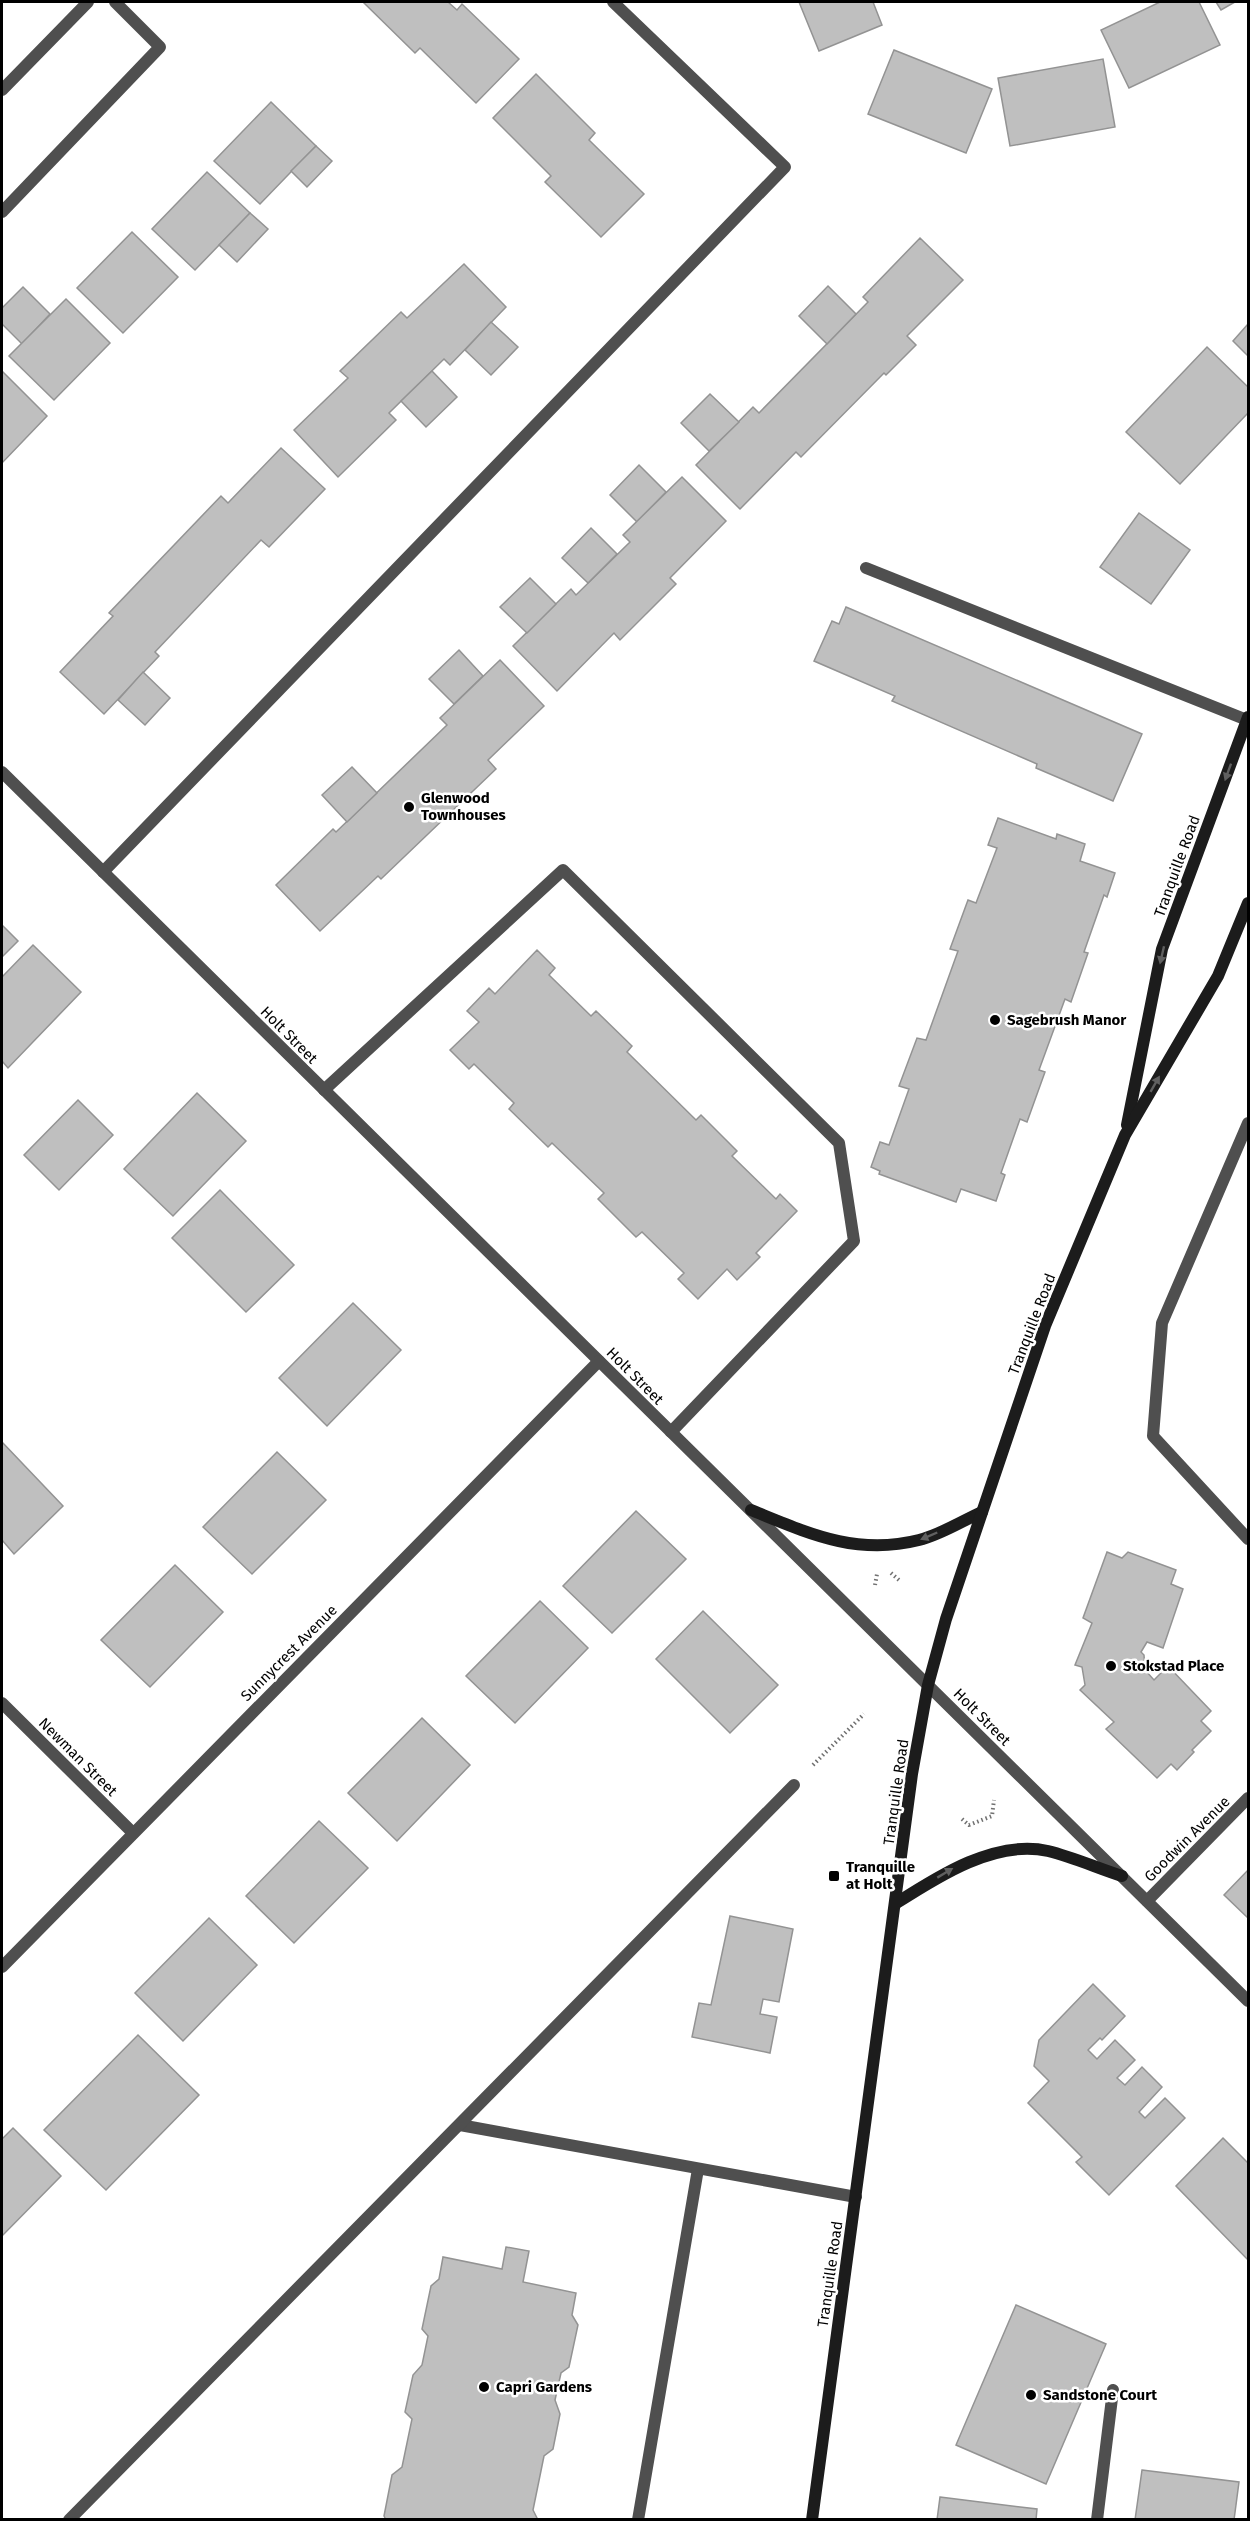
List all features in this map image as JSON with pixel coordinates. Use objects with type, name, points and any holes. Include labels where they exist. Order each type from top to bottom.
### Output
[{"type":"main road","name":"Tranquille Road","points":[[1125,1135],[1162,949],[1248,719]]},
{"type":"main road","name":"Tranquille Road","points":[[812,2520],[912,1774],[928,1685],[946,1619],[1044,1326],[1125,1135],[1218,976],[1248,903]]},
{"type":"main road","points":[[751,1510],[838,1542],[870,1547],[920,1540],[982,1512]]},
{"type":"main road","points":[[896,1904],[952,1868],[1010,1850],[1046,1851],[1122,1876]]},
{"type":"street","points":[[2,90],[88,2]]},
{"type":"street","points":[[2,213],[160,47],[116,2]]},
{"type":"street","points":[[102,872],[786,167],[613,2]]},
{"type":"street","points":[[866,568],[1248,719]]},
{"type":"street","name":"Holt Street","points":[[2,772],[1248,2001]]},
{"type":"street","points":[[324,1090],[563,870],[839,1143],[854,1241],[671,1432]]},
{"type":"street","points":[[1248,1123],[1162,1323],[1153,1436],[1248,1539]]},
{"type":"street","name":"Sunnycrest Avenue","points":[[2,1967],[599,1361]]},
{"type":"street","name":"Newman Street","points":[[2,1703],[133,1833]]},
{"type":"street","points":[[69,2520],[794,1785]]},
{"type":"street","name":"Goodwin Avenue","points":[[1147,1901],[1248,1798]]},
{"type":"street","points":[[460,2125],[856,2197]]},
{"type":"street","points":[[638,2520],[698,2169]]},
{"type":"street","points":[[1097,2520],[1113,2390]]},
{"type":"path","points":[[794,1785],[864,1714]]},
{"type":"path","points":[[962,1819],[969,1825],[992,1816],[994,1800]]},
{"type":"building","points":[[363,2],[448,2],[457,10],[462,4],[519,59],[476,103],[420,48],[415,53]]},
{"type":"building","points":[[799,2],[873,2],[882,25],[819,51]]},
{"type":"building","points":[[1160,2],[1199,2],[1220,45],[1129,88],[1101,30]]},
{"type":"building","points":[[1216,2],[1235,2],[1221,10]]},
{"type":"building","points":[[894,50],[992,89],[966,153],[868,114]]},
{"type":"building","points":[[1103,59],[1115,127],[1010,146],[998,78]]},
{"type":"building","points":[[536,74],[595,133],[589,140],[644,194],[601,237],[545,182],[551,176],[493,118]]},
{"type":"building","points":[[271,102],[316,146],[260,204],[214,161]]},
{"type":"building","points":[[316,146],[332,161],[307,187],[291,171]]},
{"type":"building","points":[[207,172],[250,213],[195,270],[152,229]]},
{"type":"building","points":[[250,213],[268,229],[237,262],[219,245]]},
{"type":"building","points":[[132,232],[178,277],[123,333],[77,288]]},
{"type":"building","points":[[920,238],[963,280],[907,336],[916,345],[886,375],[884,373],[801,457],[796,452],[740,509],[696,465],[753,407],[759,413],[868,302],[863,297]]},
{"type":"building","points":[[464,264],[506,307],[450,365],[444,359],[389,413],[396,420],[338,477],[294,430],[348,378],[340,371],[401,312],[407,318]]},
{"type":"building","points":[[828,286],[856,314],[827,344],[799,316]]},
{"type":"building","points":[[23,287],[50,314],[22,344],[2,324],[2,308]]},
{"type":"building","points":[[66,299],[110,343],[54,400],[9,356]]},
{"type":"building","points":[[491,322],[518,347],[491,375],[465,350]]},
{"type":"building","points":[[1248,324],[1248,356],[1233,341]]},
{"type":"building","points":[[1207,347],[1248,387],[1248,413],[1180,484],[1126,432]]},
{"type":"building","points":[[432,371],[457,397],[426,427],[401,401]]},
{"type":"building","points":[[3,372],[47,416],[2,463],[2,374]]},
{"type":"building","points":[[710,394],[739,422],[709,451],[681,423]]},
{"type":"building","points":[[281,448],[325,489],[269,547],[261,540],[155,652],[159,656],[104,714],[60,672],[113,616],[109,613],[221,496],[228,503]]},
{"type":"building","points":[[639,465],[666,492],[637,522],[610,495]]},
{"type":"building","points":[[682,477],[726,521],[670,578],[676,584],[620,640],[614,633],[557,691],[513,646],[571,589],[576,595],[630,542],[623,535]]},
{"type":"building","points":[[1139,513],[1190,550],[1151,604],[1100,567]]},
{"type":"building","points":[[591,528],[617,554],[588,583],[562,558]]},
{"type":"building","points":[[530,578],[556,604],[527,633],[500,607]]},
{"type":"building","points":[[846,607],[1142,734],[1113,801],[1036,768],[1037,764],[892,701],[895,696],[814,661],[832,621],[839,624]]},
{"type":"building","points":[[459,650],[483,676],[454,704],[429,679]]},
{"type":"building","name":"Glenwood Townhouses","points":[[500,660],[544,706],[488,760],[496,769],[381,879],[378,876],[320,931],[276,885],[333,829],[336,832],[447,725],[440,718]]},
{"type":"building","points":[[143,672],[170,698],[145,725],[118,700]]},
{"type":"building","points":[[352,767],[377,793],[347,822],[322,795]]},
{"type":"building","name":"Sagebrush Manor","points":[[998,818],[1056,839],[1057,834],[1085,844],[1080,861],[1115,873],[1107,897],[1104,895],[1084,952],[1088,953],[1071,1002],[1065,999],[1039,1070],[1045,1072],[1027,1122],[1020,1119],[1001,1173],[1005,1175],[996,1201],[961,1189],[956,1202],[879,1174],[880,1171],[871,1167],[880,1142],[889,1145],[909,1089],[899,1086],[917,1038],[926,1040],[958,951],[950,949],[968,900],[976,903],[997,848],[988,845]]},
{"type":"building","points":[[2,925],[18,941],[2,957]]},
{"type":"building","points":[[33,945],[81,992],[8,1068],[2,1061],[2,977]]},
{"type":"building","points":[[537,950],[555,968],[549,975],[591,1016],[596,1011],[632,1046],[627,1052],[696,1120],[701,1115],[737,1151],[732,1156],[776,1199],[780,1194],[797,1211],[756,1253],[760,1257],[737,1280],[727,1269],[698,1299],[678,1279],[684,1273],[642,1232],[636,1237],[598,1199],[604,1193],[552,1143],[548,1147],[509,1109],[514,1103],[474,1064],[469,1069],[450,1050],[479,1022],[467,1011],[489,988],[495,994]]},
{"type":"building","points":[[197,1093],[246,1141],[173,1216],[124,1169]]},
{"type":"building","points":[[78,1100],[113,1135],[59,1190],[24,1155]]},
{"type":"building","points":[[220,1190],[294,1265],[246,1312],[172,1238]]},
{"type":"building","points":[[353,1303],[401,1350],[327,1426],[279,1378]]},
{"type":"building","points":[[2,1442],[63,1506],[14,1554],[2,1540]]},
{"type":"building","points":[[277,1452],[326,1500],[252,1574],[203,1527]]},
{"type":"building","points":[[636,1511],[686,1559],[612,1633],[563,1586]]},
{"type":"building","name":"Stokstad Place","points":[[1107,1552],[1122,1558],[1128,1552],[1176,1570],[1171,1584],[1183,1589],[1163,1648],[1147,1642],[1141,1652],[1144,1655],[1145,1670],[1154,1680],[1168,1666],[1211,1711],[1201,1721],[1211,1731],[1192,1750],[1194,1752],[1177,1770],[1171,1764],[1157,1778],[1106,1729],[1114,1722],[1080,1690],[1085,1685],[1082,1667],[1075,1665],[1092,1623],[1083,1618]]},
{"type":"building","points":[[175,1565],[223,1612],[150,1687],[101,1640]]},
{"type":"building","points":[[540,1601],[588,1648],[515,1723],[466,1676]]},
{"type":"building","points":[[703,1611],[778,1685],[730,1733],[656,1659]]},
{"type":"building","points":[[422,1718],[470,1765],[397,1841],[348,1793]]},
{"type":"building","points":[[319,1821],[368,1868],[294,1943],[246,1896]]},
{"type":"building","points":[[1248,1870],[1248,1918],[1224,1895]]},
{"type":"building","points":[[730,1916],[793,1929],[779,2002],[763,1999],[760,2014],[777,2017],[770,2053],[692,2037],[699,2003],[711,2005]]},
{"type":"building","points":[[209,1918],[257,1965],[183,2041],[135,1993]]},
{"type":"building","points":[[1093,1984],[1125,2016],[1102,2040],[1100,2038],[1088,2050],[1097,2059],[1115,2040],[1135,2060],[1117,2078],[1125,2085],[1142,2067],[1162,2087],[1139,2112],[1145,2118],[1165,2098],[1185,2118],[1109,2195],[1076,2162],[1082,2157],[1028,2103],[1049,2081],[1034,2066],[1039,2040]]},
{"type":"building","points":[[138,2035],[199,2095],[106,2190],[44,2130]]},
{"type":"building","points":[[13,2128],[61,2176],[2,2236],[2,2139]]},
{"type":"building","points":[[1223,2138],[1248,2163],[1248,2260],[1176,2186]]},
{"type":"building","name":"Capri Gardens","points":[[506,2247],[529,2251],[523,2282],[576,2293],[572,2315],[578,2325],[569,2367],[561,2373],[555,2400],[560,2414],[553,2449],[544,2456],[533,2510],[538,2520],[386,2520],[384,2516],[392,2475],[402,2467],[412,2419],[405,2412],[413,2375],[422,2365],[428,2336],[422,2329],[431,2286],[439,2279],[443,2257],[502,2269]]},
{"type":"building","name":"Sandstone Court","points":[[1016,2305],[1106,2344],[1046,2484],[956,2445]]},
{"type":"building","points":[[1142,2470],[1239,2482],[1234,2520],[1135,2520]]},
{"type":"building","points":[[940,2497],[1037,2509],[1036,2520],[937,2520]]},
{"type":"place","name":"Glenwood Townhouses","points":[[409,807]]},
{"type":"place","name":"Sagebrush Manor","points":[[995,1020]]},
{"type":"place","name":"Stokstad Place","points":[[1111,1666]]},
{"type":"place","name":"Tranquille at Holt","points":[[834,1876]]},
{"type":"place","name":"Capri Gardens","points":[[484,2387]]},
{"type":"place","name":"Sandstone Court","points":[[1031,2395]]}]
